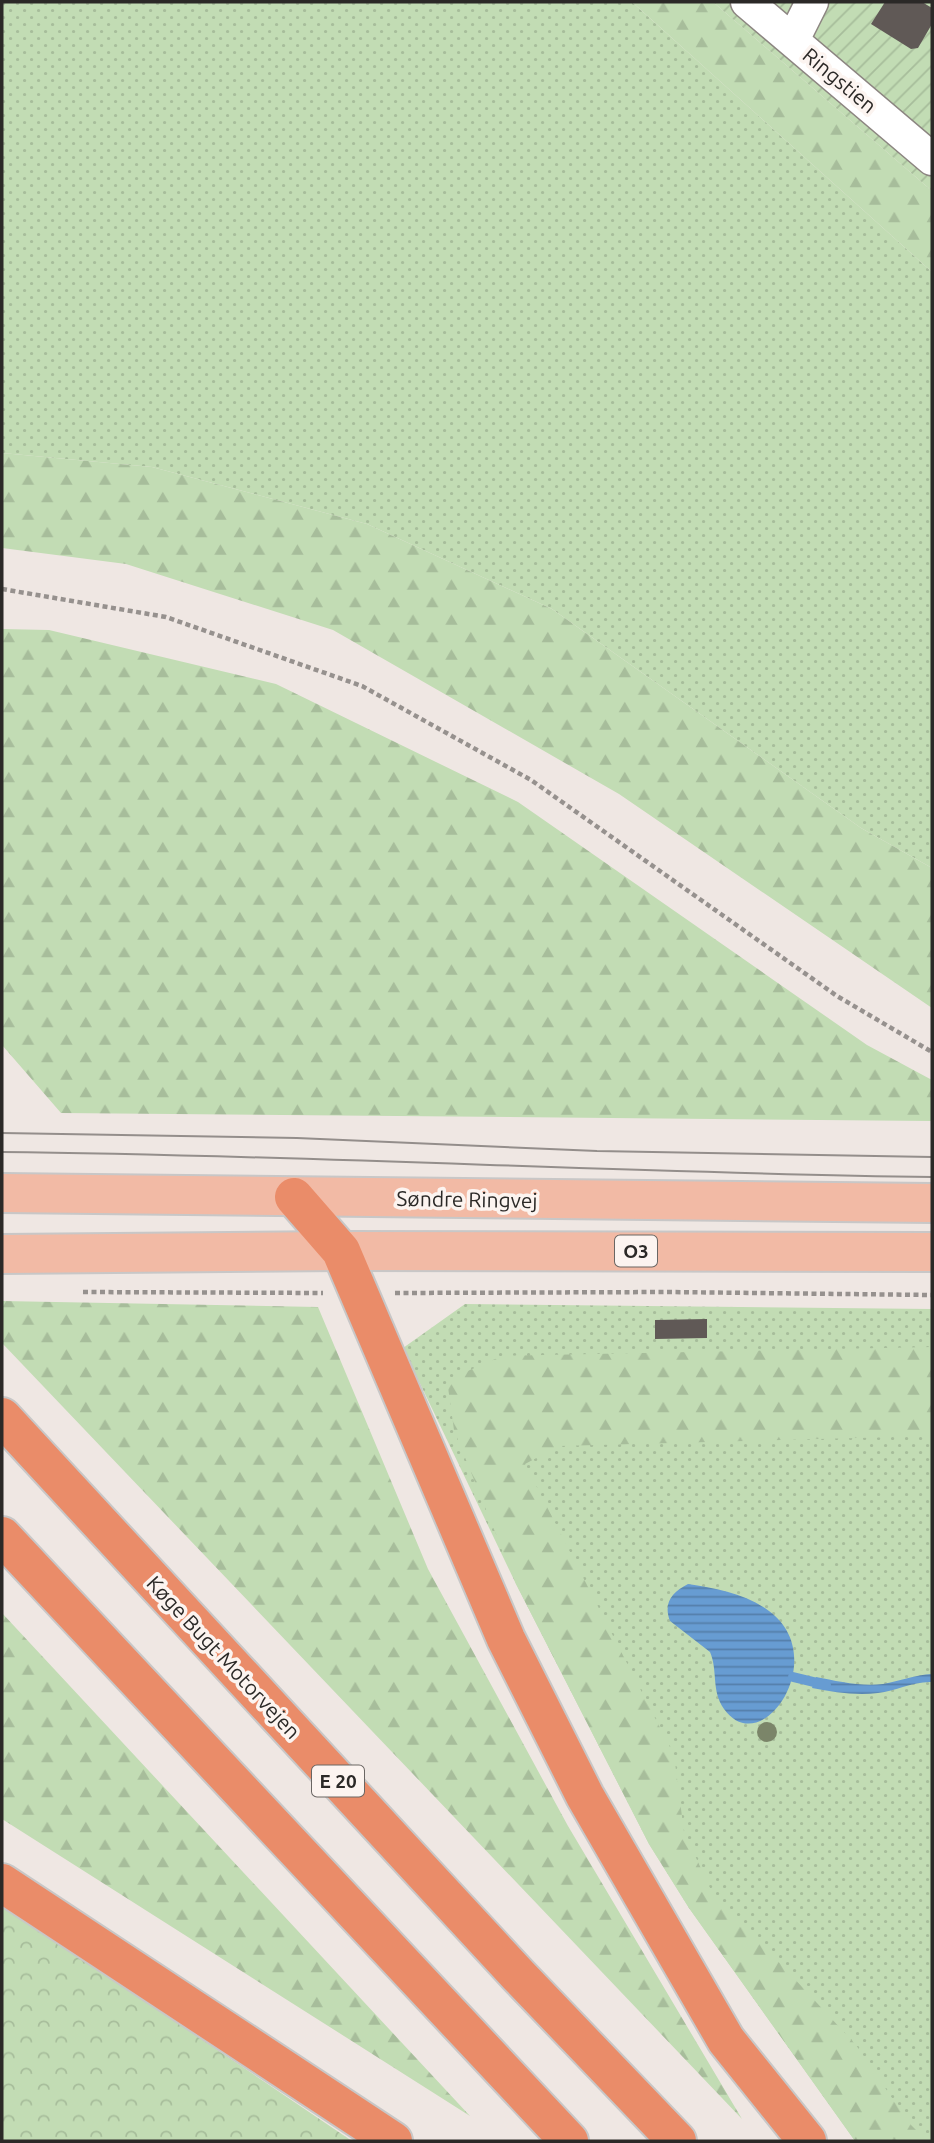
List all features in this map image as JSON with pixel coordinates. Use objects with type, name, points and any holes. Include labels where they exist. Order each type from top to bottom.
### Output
[{"type":"highway","points":[[293,1196],[341,1251],[506,1639],[585,1796],[726,2040],[807,2141]]},
{"type":"highway","name":"Køge Bugt Motorvejen","points":[[2,1417],[518,1975],[677,2141]]},
{"type":"highway","points":[[2,1536],[569,2141]]},
{"type":"highway","points":[[2,1883],[393,2141]]},
{"type":"main road","name":"Søndre Ringvej","points":[[2,1193],[932,1202]]},
{"type":"main road","name":"O3","points":[[2,1254],[341,1251],[932,1252]]},
{"type":"street","name":"Ringstien","points":[[747,2],[932,159]]},
{"type":"street","points":[[793,40],[812,2]]},
{"type":"path","points":[[2,589],[166,617],[362,686],[531,779],[837,996],[932,1052]]},
{"type":"path","points":[[71,1292],[932,1295]]},
{"type":"green space","points":[[2,2],[632,2],[932,272],[932,868],[861,828],[552,609],[367,524],[152,467],[2,453]]},
{"type":"green space","points":[[632,2],[713,2],[932,191],[932,272]]},
{"type":"green space","points":[[713,2],[932,2],[932,191]]},
{"type":"green space","points":[[2,453],[152,467],[367,524],[552,609],[861,828],[932,868],[932,1008],[619,794],[333,630],[126,564],[2,548]]},
{"type":"green space","points":[[2,629],[49,630],[276,684],[518,802],[867,1045],[932,1080],[932,1121],[61,1113],[2,1045]]},
{"type":"green space","points":[[2,1301],[318,1307],[428,1569],[568,1826],[742,2119],[2,1343]]},
{"type":"green space","points":[[465,1304],[932,1309],[932,2141],[855,2141],[689,1908],[649,1844],[516,1584],[403,1348]]},
{"type":"green space","points":[[932,1347],[932,1436],[559,1446],[525,1464],[674,1755],[684,1832],[717,1903],[764,1946],[856,2045],[909,2123],[927,2141],[855,2141],[689,1908],[649,1844],[516,1584],[454,1430],[447,1380],[502,1356]]},
{"type":"green space","points":[[2,1613],[470,2116],[2,1819]]},
{"type":"green space","points":[[2,1904],[352,2141],[2,2141]]},
{"type":"water","points":[[688,1584],[751,1600],[769,1611],[787,1631],[794,1653],[792,1676],[784,1697],[772,1713],[756,1723],[739,1722],[724,1709],[717,1695],[710,1652],[670,1621],[668,1603],[677,1591]]},
{"type":"water","points":[[932,1674],[932,1682],[870,1694],[812,1688],[816,1677],[875,1685]]},
{"type":"building","points":[[885,2],[922,2],[932,8],[932,24],[918,48],[911,49],[871,24]]},
{"type":"building","points":[[707,1319],[707,1338],[655,1339],[655,1320]]},
{"type":"waterway","points":[[793,1677],[826,1685]]},
{"type":"tram line","points":[[2,1133],[297,1138],[597,1151],[932,1157]]},
{"type":"tram line","points":[[2,1152],[932,1177]]}]
